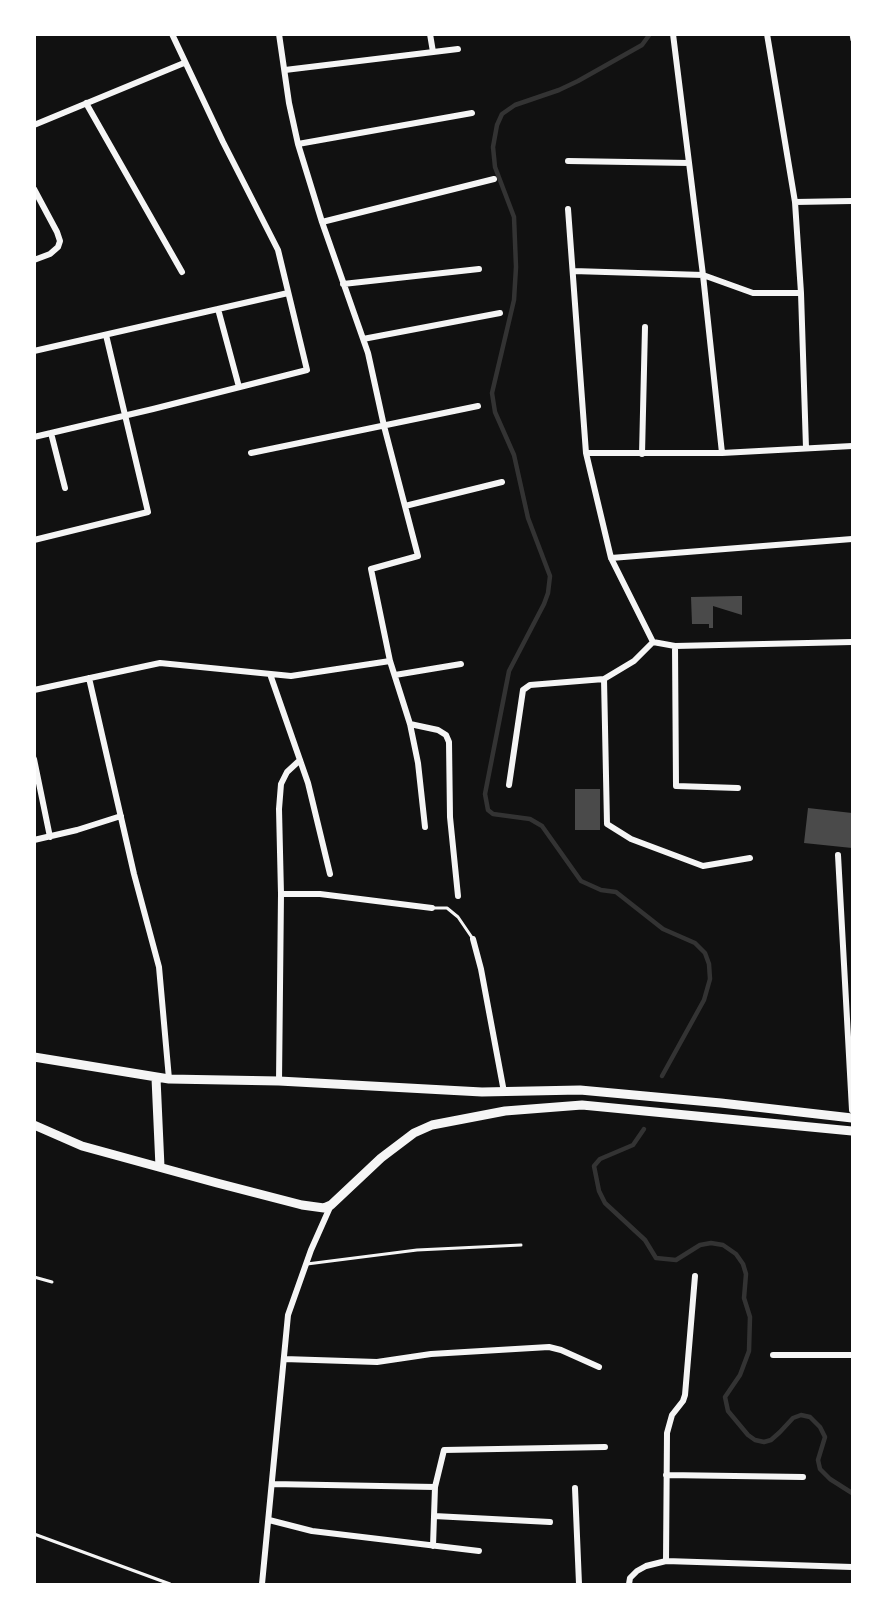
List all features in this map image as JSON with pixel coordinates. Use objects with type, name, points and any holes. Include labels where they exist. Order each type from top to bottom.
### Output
[{"type":"main road","points":[[34,1057],[169,1079],[279,1080],[386,1088],[504,1092],[580,1090],[852,1118]]},
{"type":"main road","points":[[156,1078],[160,1167]]},
{"type":"main road","points":[[34,1125],[82,1146],[302,1205],[324,1208],[331,1205],[381,1158],[414,1133],[441,1122],[505,1110],[582,1105],[852,1131]]},
{"type":"street","points":[[34,437],[307,370],[278,250],[171,34]]},
{"type":"street","points":[[279,34],[289,103],[298,144],[322,222],[363,339],[418,556],[371,569],[390,661],[410,724],[418,763],[424,827]]},
{"type":"street","points":[[430,34],[433,52]]},
{"type":"street","points":[[673,34],[703,275],[722,453]]},
{"type":"street","points":[[767,34],[795,202],[801,293],[806,448]]},
{"type":"street","points":[[285,70],[458,49]]},
{"type":"street","points":[[34,125],[184,63]]},
{"type":"street","points":[[86,104],[182,272]]},
{"type":"street","points":[[298,144],[472,113]]},
{"type":"street","points":[[568,161],[689,163]]},
{"type":"street","points":[[322,222],[494,180]]},
{"type":"street","points":[[34,189],[60,241],[58,247],[50,254],[34,260]]},
{"type":"street","points":[[795,202],[852,201]]},
{"type":"street","points":[[568,209],[586,453],[611,558],[653,642]]},
{"type":"street","points":[[343,284],[479,269]]},
{"type":"street","points":[[573,271],[703,275],[753,293],[801,293]]},
{"type":"street","points":[[34,351],[288,293]]},
{"type":"street","points":[[218,309],[239,387]]},
{"type":"street","points":[[363,339],[500,313]]},
{"type":"street","points":[[642,454],[645,327]]},
{"type":"street","points":[[34,540],[148,512],[106,335]]},
{"type":"street","points":[[250,453],[478,406]]},
{"type":"street","points":[[51,433],[65,488]]},
{"type":"street","points":[[586,453],[722,453],[852,446]]},
{"type":"street","points":[[405,506],[502,482]]},
{"type":"street","points":[[611,558],[852,539]]},
{"type":"street","points":[[653,642],[675,645],[852,642]]},
{"type":"street","points":[[509,785],[523,690],[530,685],[604,679],[634,661],[653,642]]},
{"type":"street","points":[[675,645],[676,786],[738,788]]},
{"type":"street","points":[[34,690],[160,663],[291,676],[390,661]]},
{"type":"street","points":[[395,675],[461,664]]},
{"type":"street","points":[[270,674],[308,783],[330,874]]},
{"type":"street","points":[[89,678],[159,967],[169,1079]]},
{"type":"street","points":[[604,679],[607,824],[631,839],[703,866],[750,858]]},
{"type":"street","points":[[410,724],[438,730],[446,735],[449,742],[450,817],[458,896]]},
{"type":"street","points":[[34,759],[50,837]]},
{"type":"street","points":[[279,1080],[281,894],[279,808],[281,784],[287,772],[300,760]]},
{"type":"street","points":[[34,840],[121,816]]},
{"type":"street","points":[[838,855],[852,1110]]},
{"type":"street","points":[[281,894],[320,894],[432,908]]},
{"type":"street","points":[[473,939],[481,969],[504,1092]]},
{"type":"street","points":[[262,1584],[288,1315],[306,1264],[331,1205]]},
{"type":"street","points":[[666,1561],[668,1423],[683,1401],[687,1380],[695,1276]]},
{"type":"street","points":[[284,1359],[377,1362],[431,1354],[549,1347],[599,1367]]},
{"type":"street","points":[[773,1355],[852,1355]]},
{"type":"street","points":[[433,1546],[435,1487],[444,1450],[606,1447]]},
{"type":"street","points":[[666,1475],[803,1477]]},
{"type":"street","points":[[272,1484],[435,1487]]},
{"type":"street","points":[[575,1488],[579,1584]]},
{"type":"street","points":[[434,1516],[550,1522]]},
{"type":"street","points":[[268,1520],[312,1531],[479,1551]]},
{"type":"street","points":[[629,1584],[630,1578],[637,1571],[666,1561],[852,1567]]},
{"type":"lane","points":[[851,34],[852,40]]},
{"type":"lane","points":[[432,908],[447,908],[458,917],[473,939]]},
{"type":"lane","points":[[306,1264],[417,1250],[521,1245]]},
{"type":"lane","points":[[34,1277],[52,1282]]},
{"type":"lane","points":[[34,1534],[170,1584]]},
{"type":"building","points":[[742,596],[742,615],[713,606],[713,628],[709,628],[709,624],[692,624],[691,597]]},
{"type":"building","points":[[575,789],[600,789],[600,830],[575,830]]},
{"type":"building","points":[[808,808],[852,813],[852,848],[804,843]]},
{"type":"waterway","points":[[650,34],[642,45],[578,81],[515,105],[502,114],[497,125],[493,147],[495,167],[514,217],[516,267],[514,300],[492,393],[495,412],[514,455],[528,518],[550,576],[544,604],[509,671],[485,794],[488,810],[493,814],[530,819],[542,826],[581,881],[601,890],[616,892],[663,929],[695,943],[705,953],[709,964],[710,979],[704,1000],[662,1076]]},
{"type":"waterway","points":[[644,1129],[633,1145],[600,1159],[594,1166],[599,1191],[605,1203],[645,1240],[656,1258],[676,1260],[700,1245],[711,1243],[723,1245],[736,1254],[746,1274],[744,1298],[750,1317],[749,1351],[740,1375],[725,1397],[728,1411],[748,1435],[764,1442],[771,1440],[793,1418],[801,1415],[810,1417],[820,1427],[825,1437],[818,1460],[820,1469],[830,1479],[852,1493]]}]
